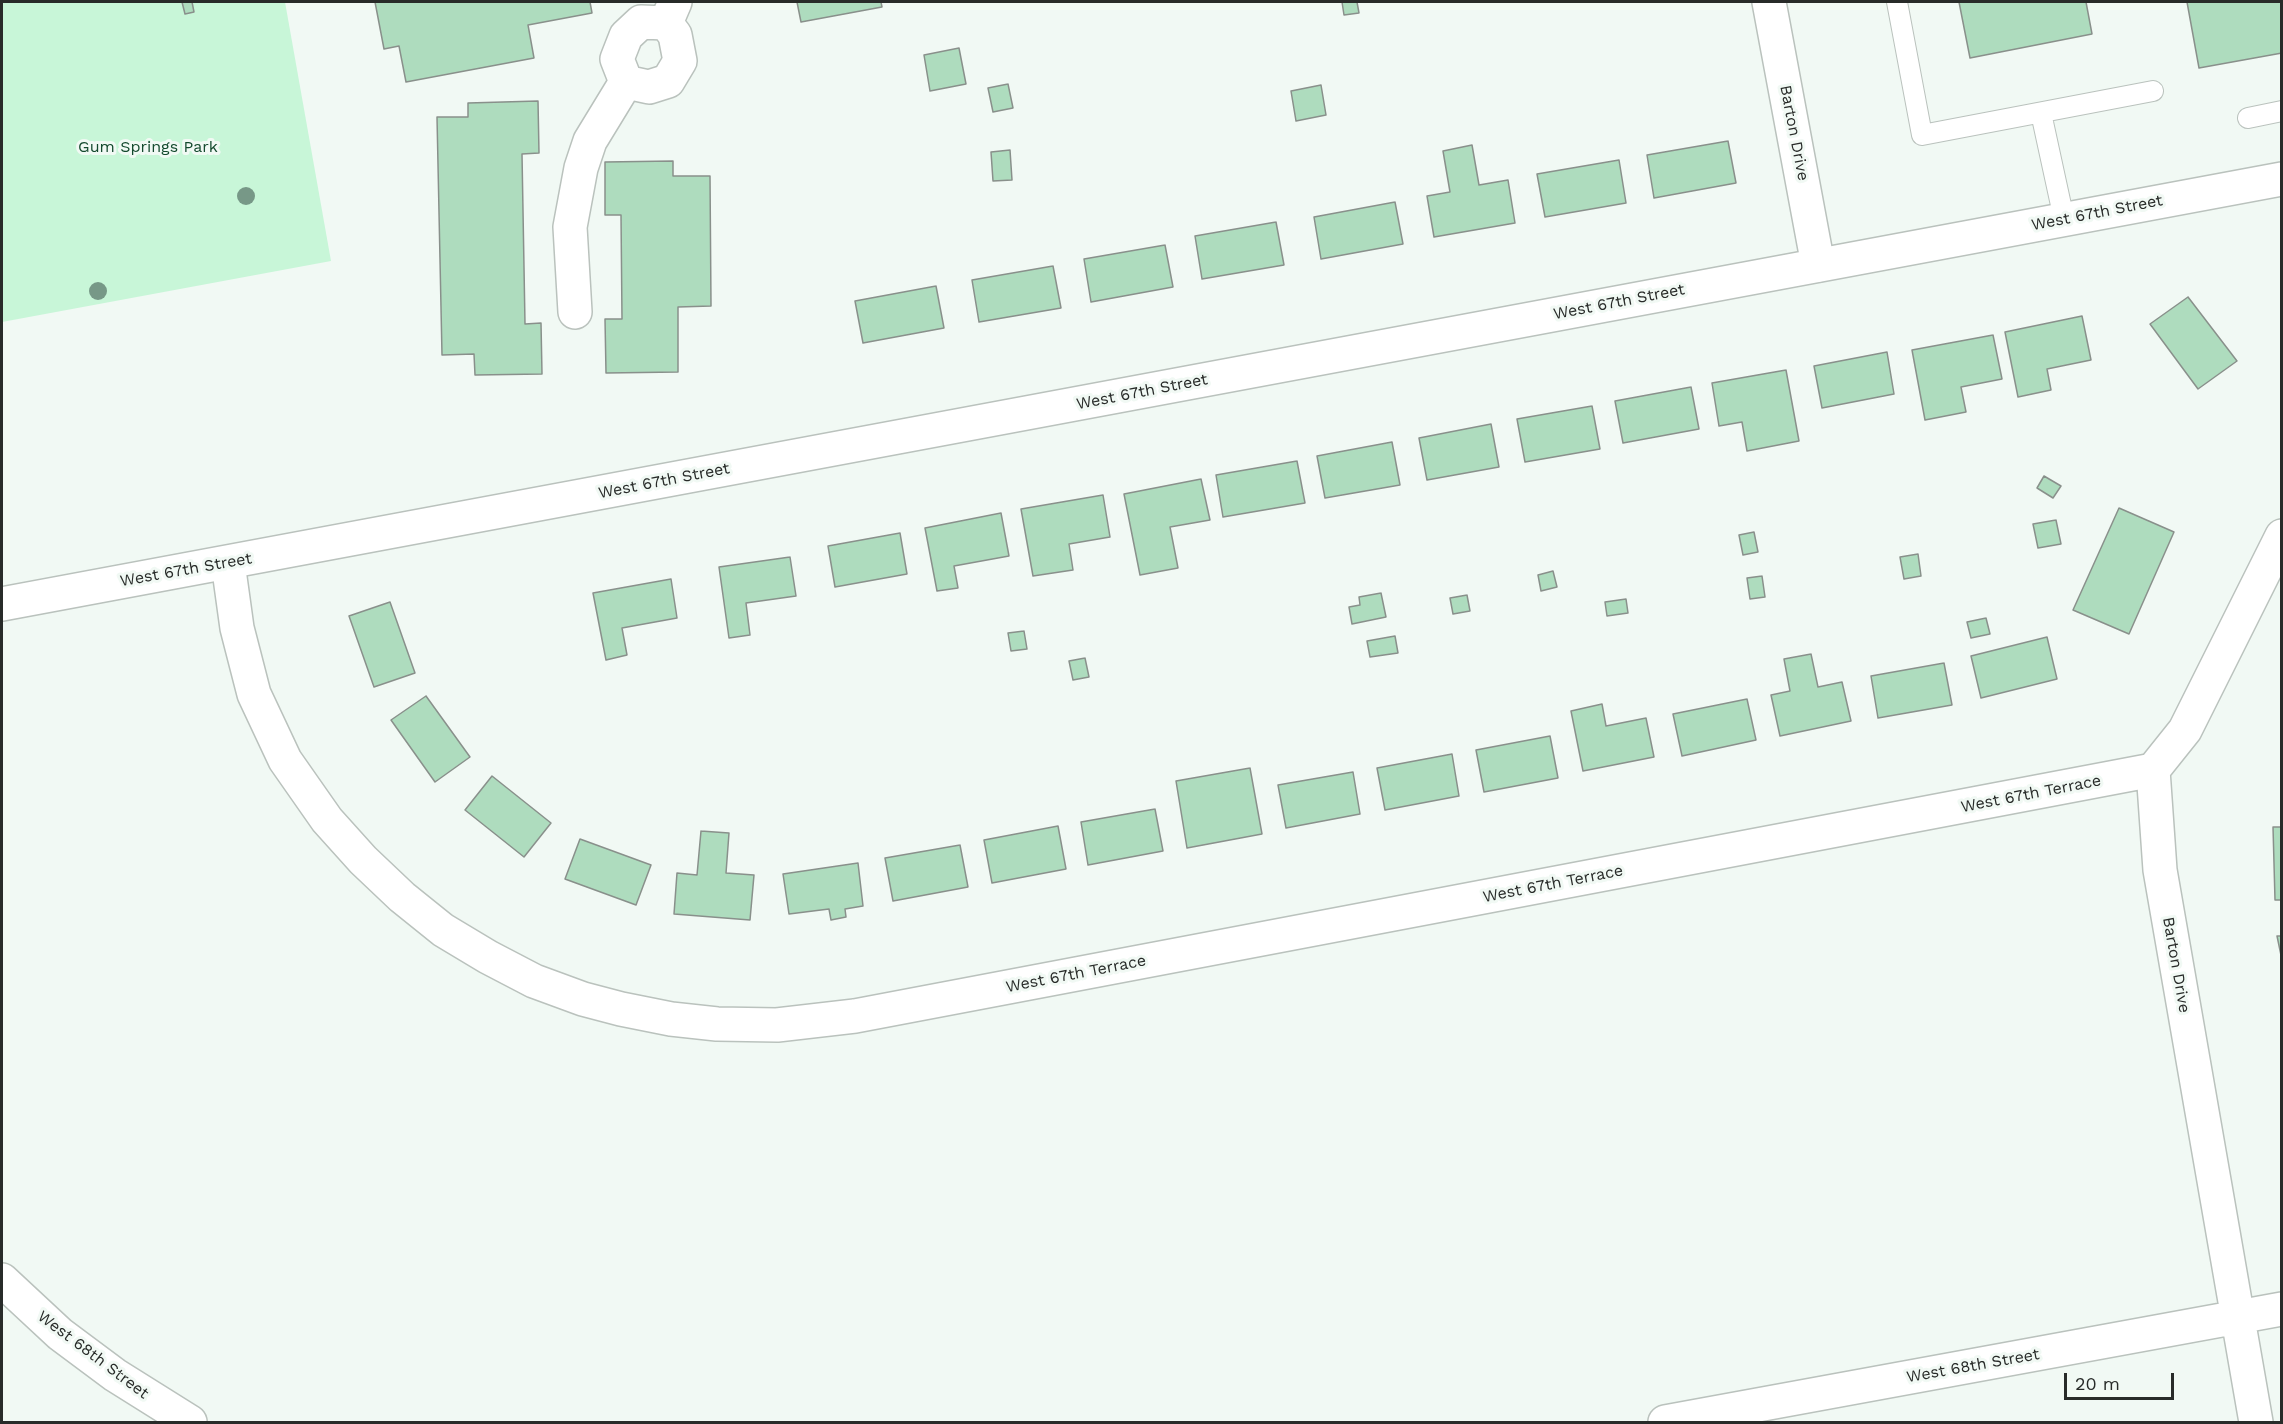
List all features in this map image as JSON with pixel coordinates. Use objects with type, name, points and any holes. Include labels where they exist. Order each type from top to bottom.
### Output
[{"type":"street","name":"Barton Drive","points":[[1769,2],[1818,265]]},
{"type":"street","points":[[671,12],[680,61],[668,81],[649,87],[626,82],[617,59],[626,36],[641,22],[671,12]]},
{"type":"street","points":[[575,312],[570,226],[581,168],[590,141],[626,82]]},
{"type":"street","name":"West 67th Street","points":[[2,604],[2282,179]]},
{"type":"street","points":[[2153,770],[2185,730],[2282,536]]},
{"type":"street","name":"West 67th Terrace","points":[[228,563],[237,628],[254,694],[285,760],[327,820],[363,860],[402,897],[443,930],[534,981],[583,999],[621,1009],[671,1019],[717,1024],[777,1024],[855,1016],[2153,770]]},
{"type":"street","name":"Barton Drive","points":[[2153,770],[2160,870],[2256,1422]]},
{"type":"street","name":"West 68th Street","points":[[2,1280],[60,1334],[190,1422]]},
{"type":"street","name":"West 68th Street","points":[[1665,1422],[2282,1309]]},
{"type":"lane","points":[[1897,2],[1922,135],[2153,91]]},
{"type":"lane","points":[[2248,118],[2282,111]]},
{"type":"lane","points":[[2041,113],[2064,219]]},
{"type":"green space","name":"Gum Springs Park","points":[[2,2],[285,2],[331,261],[2,322]]},
{"type":"building","points":[[182,2],[192,2],[194,12],[185,14]]},
{"type":"building","points":[[375,2],[590,2],[592,13],[528,25],[534,58],[406,82],[399,46],[384,49]]},
{"type":"building","points":[[797,2],[881,2],[882,7],[801,22]]},
{"type":"building","points":[[1342,2],[1357,2],[1359,13],[1344,15]]},
{"type":"building","points":[[1959,2],[2086,2],[2092,34],[1970,58]]},
{"type":"building","points":[[2187,2],[2282,2],[2282,53],[2199,68]]},
{"type":"building","points":[[959,48],[966,84],[930,91],[924,55]]},
{"type":"building","points":[[1008,84],[1013,108],[993,112],[988,88]]},
{"type":"building","points":[[1321,85],[1326,115],[1296,121],[1291,91]]},
{"type":"building","points":[[538,101],[539,153],[522,154],[525,324],[541,323],[542,374],[475,375],[474,354],[442,355],[437,117],[468,117],[468,103]]},
{"type":"building","points":[[1728,141],[1736,183],[1654,198],[1647,155]]},
{"type":"building","points":[[1472,145],[1479,185],[1508,180],[1515,223],[1434,237],[1427,196],[1450,192],[1443,151]]},
{"type":"building","points":[[1010,150],[1012,180],[993,181],[991,152]]},
{"type":"building","points":[[1619,160],[1626,203],[1545,217],[1537,174]]},
{"type":"building","points":[[673,161],[673,176],[710,176],[711,306],[678,307],[678,372],[606,373],[605,319],[622,319],[621,215],[605,215],[605,162]]},
{"type":"building","points":[[1395,202],[1403,244],[1321,259],[1314,217]]},
{"type":"building","points":[[1276,222],[1284,265],[1202,279],[1195,236]]},
{"type":"building","points":[[1165,245],[1173,287],[1091,302],[1084,259]]},
{"type":"building","points":[[1053,266],[1061,308],[979,322],[972,280]]},
{"type":"building","points":[[936,286],[944,328],[863,343],[855,301]]},
{"type":"building","points":[[2188,297],[2237,361],[2198,389],[2150,324]]},
{"type":"building","points":[[2082,316],[2091,360],[2047,369],[2051,390],[2018,397],[2005,332]]},
{"type":"building","points":[[1993,335],[2002,379],[1961,387],[1966,412],[1925,420],[1912,350]]},
{"type":"building","points":[[1887,352],[1894,394],[1822,408],[1814,366]]},
{"type":"building","points":[[1786,370],[1799,441],[1747,451],[1742,422],[1719,426],[1712,383]]},
{"type":"building","points":[[1691,387],[1699,429],[1623,443],[1615,401]]},
{"type":"building","points":[[1592,406],[1600,449],[1525,462],[1517,419]]},
{"type":"building","points":[[1491,424],[1499,467],[1427,480],[1419,438]]},
{"type":"building","points":[[1392,442],[1400,485],[1325,498],[1317,456]]},
{"type":"building","points":[[1297,461],[1305,503],[1223,517],[1216,475]]},
{"type":"building","points":[[2044,476],[2061,486],[2053,498],[2037,488]]},
{"type":"building","points":[[1201,479],[1210,520],[1170,527],[1178,568],[1140,575],[1124,494]]},
{"type":"building","points":[[1103,495],[1110,537],[1069,544],[1073,570],[1033,576],[1021,509]]},
{"type":"building","points":[[2119,508],[2174,532],[2129,634],[2073,610]]},
{"type":"building","points":[[1001,513],[1009,556],[954,566],[958,588],[937,591],[925,528]]},
{"type":"building","points":[[2056,520],[2061,544],[2038,548],[2033,524]]},
{"type":"building","points":[[1754,532],[1758,552],[1743,555],[1739,535]]},
{"type":"building","points":[[900,533],[907,574],[835,587],[828,546]]},
{"type":"building","points":[[1918,554],[1921,576],[1904,579],[1900,557]]},
{"type":"building","points":[[790,557],[796,596],[746,603],[750,635],[729,638],[719,567]]},
{"type":"building","points":[[1553,571],[1557,587],[1541,591],[1538,575]]},
{"type":"building","points":[[1762,576],[1765,597],[1750,599],[1747,578]]},
{"type":"building","points":[[671,579],[677,618],[622,628],[627,655],[606,660],[593,593]]},
{"type":"building","points":[[1381,593],[1386,617],[1352,624],[1349,607],[1360,605],[1359,597]]},
{"type":"building","points":[[1467,595],[1470,611],[1453,614],[1450,598]]},
{"type":"building","points":[[1626,599],[1628,613],[1607,616],[1605,602]]},
{"type":"building","points":[[390,602],[415,673],[374,687],[349,616]]},
{"type":"building","points":[[1986,618],[1990,634],[1971,638],[1967,622]]},
{"type":"building","points":[[1024,631],[1027,649],[1011,651],[1008,633]]},
{"type":"building","points":[[1395,636],[1398,653],[1370,657],[1367,641]]},
{"type":"building","points":[[2047,637],[2057,679],[1981,698],[1971,656]]},
{"type":"building","points":[[1811,654],[1818,687],[1842,682],[1851,721],[1780,736],[1771,695],[1790,691],[1784,659]]},
{"type":"building","points":[[1085,658],[1089,677],[1073,680],[1069,661]]},
{"type":"building","points":[[1944,663],[1952,705],[1878,718],[1871,676]]},
{"type":"building","points":[[426,696],[470,757],[435,782],[391,720]]},
{"type":"building","points":[[1747,699],[1756,740],[1682,756],[1673,714]]},
{"type":"building","points":[[1602,704],[1606,726],[1646,718],[1654,757],[1583,771],[1571,711]]},
{"type":"building","points":[[1550,736],[1558,778],[1484,792],[1476,750]]},
{"type":"building","points":[[1452,754],[1459,796],[1385,810],[1377,768]]},
{"type":"building","points":[[1250,768],[1262,834],[1187,848],[1176,781]]},
{"type":"building","points":[[1353,772],[1360,814],[1286,828],[1278,785]]},
{"type":"building","points":[[492,776],[551,823],[524,857],[465,810]]},
{"type":"building","points":[[1155,809],[1163,851],[1088,865],[1081,822]]},
{"type":"building","points":[[1058,826],[1066,869],[992,883],[984,840]]},
{"type":"building","points":[[2273,827],[2282,827],[2282,900],[2275,900]]},
{"type":"building","points":[[701,831],[729,833],[726,873],[754,875],[750,920],[674,914],[677,873],[697,875]]},
{"type":"building","points":[[580,839],[651,865],[636,905],[565,879]]},
{"type":"building","points":[[960,845],[968,887],[893,901],[885,858]]},
{"type":"building","points":[[858,863],[863,906],[845,909],[846,917],[831,920],[829,909],[789,914],[783,874]]},
{"type":"building","points":[[2277,936],[2282,936],[2282,960]]}]
